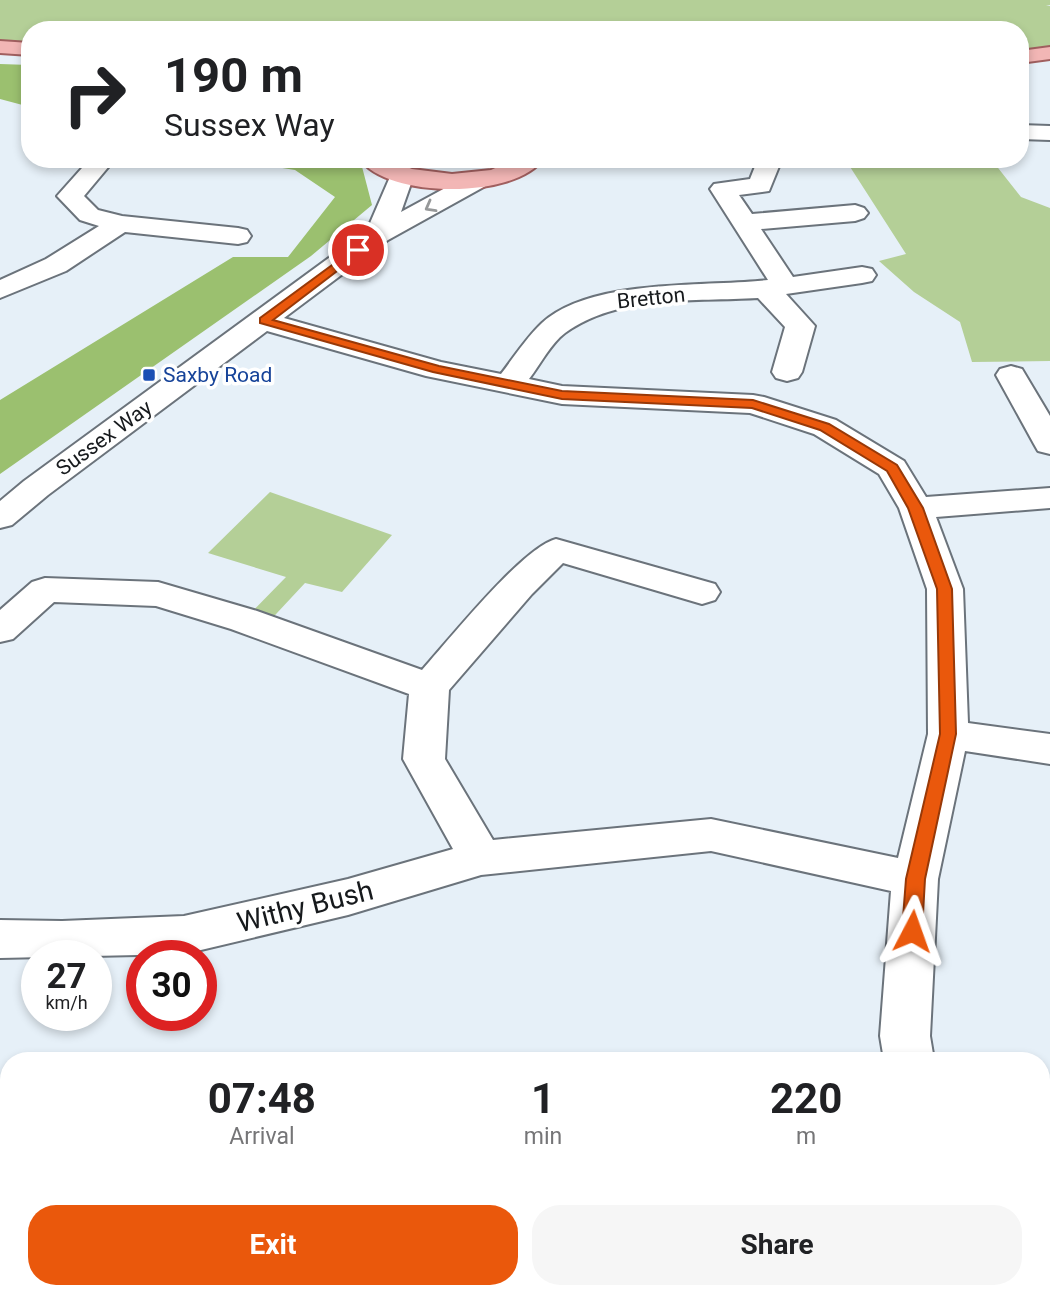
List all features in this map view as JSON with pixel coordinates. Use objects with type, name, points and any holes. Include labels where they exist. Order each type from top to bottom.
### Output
[{"type":"main road","points":[[0,47],[21,48]]},
{"type":"main road","points":[[1029,56],[1050,53]]},
{"type":"main road","points":[[383,168],[426,180],[480,179],[515,168]]},
{"type":"street","points":[[1029,132],[1050,132]]},
{"type":"street","points":[[95,168],[70,196],[89,215],[120,224],[238,236]]},
{"type":"street","points":[[766,168],[760,186],[723,189],[744,223],[775,287],[800,326],[787,372]]},
{"type":"street","points":[[379,234],[402,175]]},
{"type":"street","name":"Sussex Way","points":[[0,518],[36,488],[379,234],[480,179]]},
{"type":"street","points":[[744,223],[856,213]]},
{"type":"street","points":[[0,290],[56,265],[120,224]]},
{"type":"street","points":[[95,241],[140,252]]},
{"type":"street","name":"Bretton","points":[[509,384],[553,328],[592,306],[631,297],[775,287],[862,275]]},
{"type":"street","points":[[264,321],[438,370],[562,395],[753,404],[825,427],[892,468],[916,508],[945,589],[948,734],[915,879],[905,1036],[908,1052]]},
{"type":"street","points":[[1011,375],[1050,444]]},
{"type":"street","points":[[916,508],[1049,501]]},
{"type":"street","points":[[481,858],[424,759],[429,687],[519,586],[556,550],[702,592]]},
{"type":"street","points":[[0,630],[45,590],[158,594],[244,620],[429,687]]},
{"type":"street","points":[[948,734],[1050,749]]},
{"type":"street","name":"Withy Bush","points":[[0,939],[62,940],[184,935],[348,897],[481,858],[711,835],[915,879]]},
{"type":"green space","points":[[0,0],[1050,0],[1050,5],[1046,5],[1050,6],[1050,47],[1029,50],[1029,21],[21,21],[21,44],[0,43]]},
{"type":"green space","points":[[0,64],[21,65],[21,105],[0,99]]},
{"type":"green space","points":[[282,168],[362,168],[372,205],[311,256],[0,474],[0,400],[233,257],[288,257],[335,197],[295,170]]},
{"type":"green space","points":[[851,168],[998,168],[1021,197],[1050,208],[1050,361],[972,362],[960,322],[914,292],[879,261],[906,254]]},
{"type":"green space","points":[[270,492],[392,535],[342,592],[305,583],[263,628],[244,620],[286,577],[208,553]]},
{"type":"place","name":"Saxby Road","points":[[149,375]]},
{"type":"route","points":[[358,250],[264,321],[438,370],[562,395],[753,404],[825,427],[892,468],[916,508],[945,589],[948,734],[915,879],[912,931]]}]
